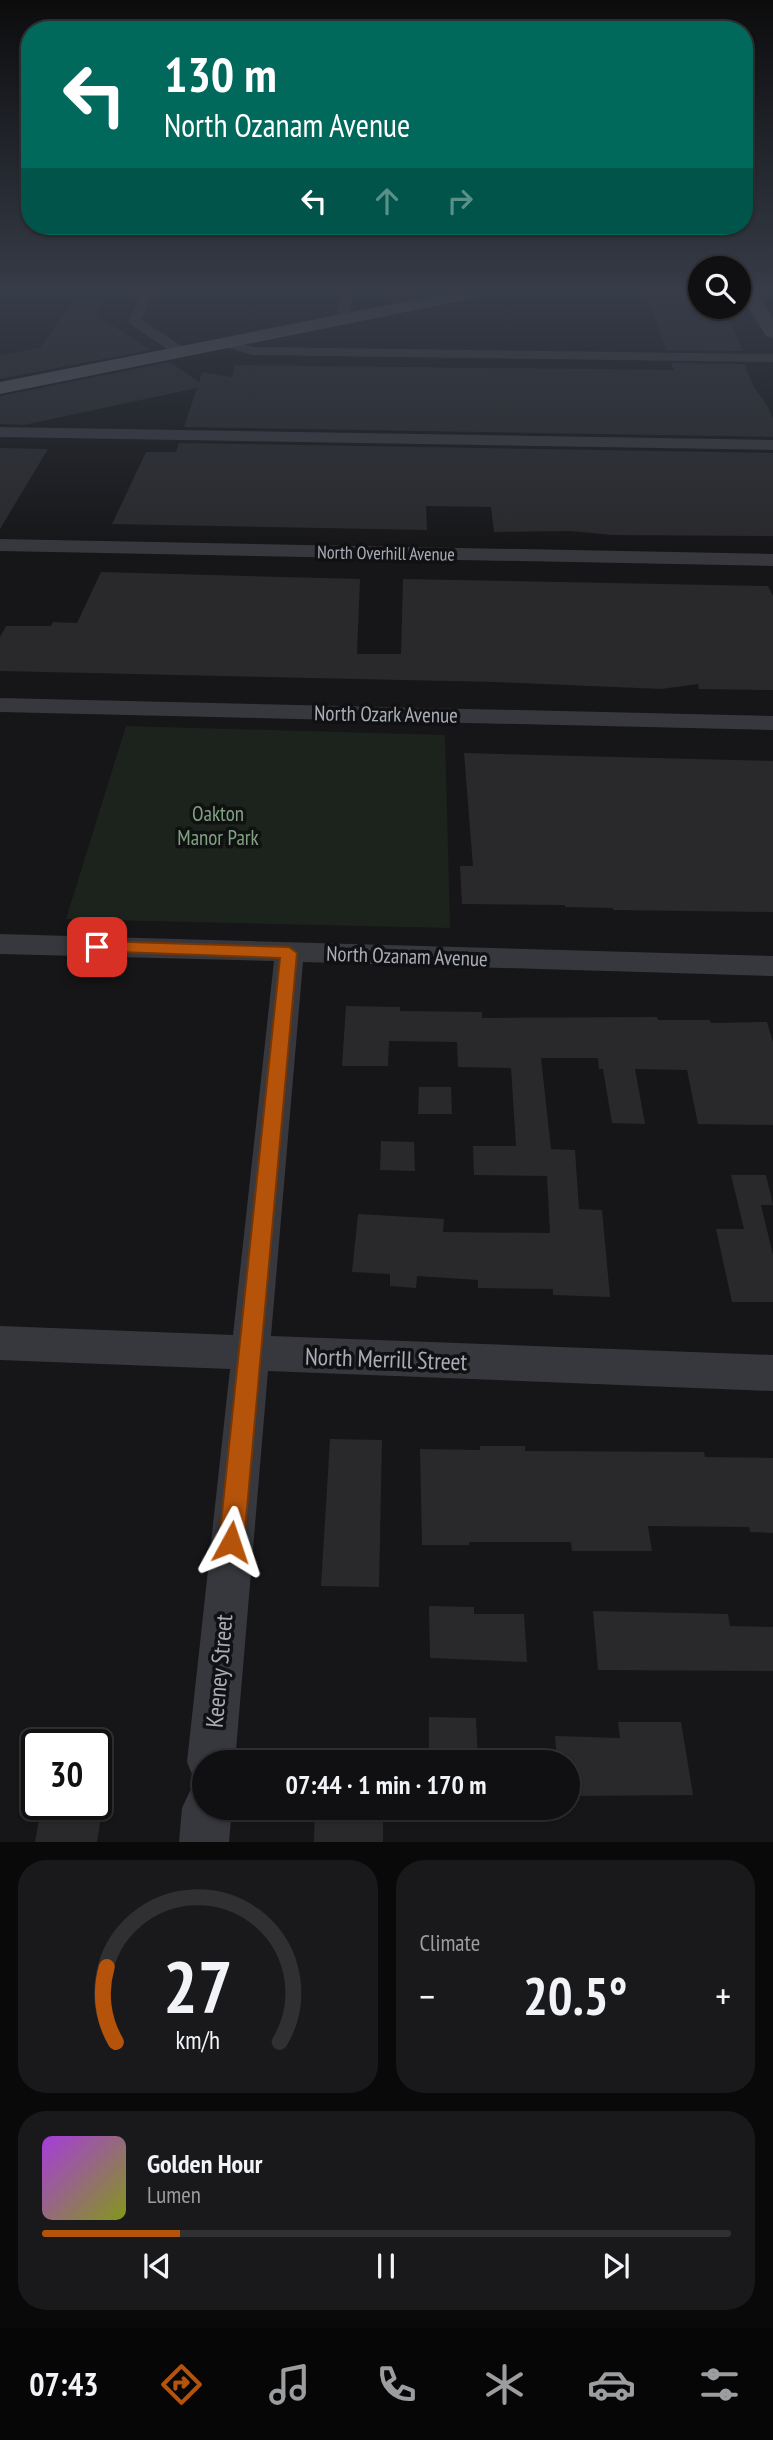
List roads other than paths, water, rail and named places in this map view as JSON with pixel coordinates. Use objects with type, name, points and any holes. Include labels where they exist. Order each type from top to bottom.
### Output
[{"type":"main road","points":[[0,388],[56,377]]},
{"type":"street","points":[[0,432],[773,445]]},
{"type":"street","name":"North Overhill Avenue","points":[[0,545],[773,561]]},
{"type":"street","name":"North Ozark Avenue","points":[[0,705],[773,723]]},
{"type":"street","name":"North Ozanam Avenue","points":[[0,944],[773,966]]},
{"type":"street","name":"Keeney Street","points":[[212,1750],[289,953]]},
{"type":"street","name":"North Merrill Street","points":[[0,1343],[773,1373]]},
{"type":"street","points":[[204,1842],[206,1820]]},
{"type":"park label","name":"Oakton Manor Park","points":[[218,825]]}]
